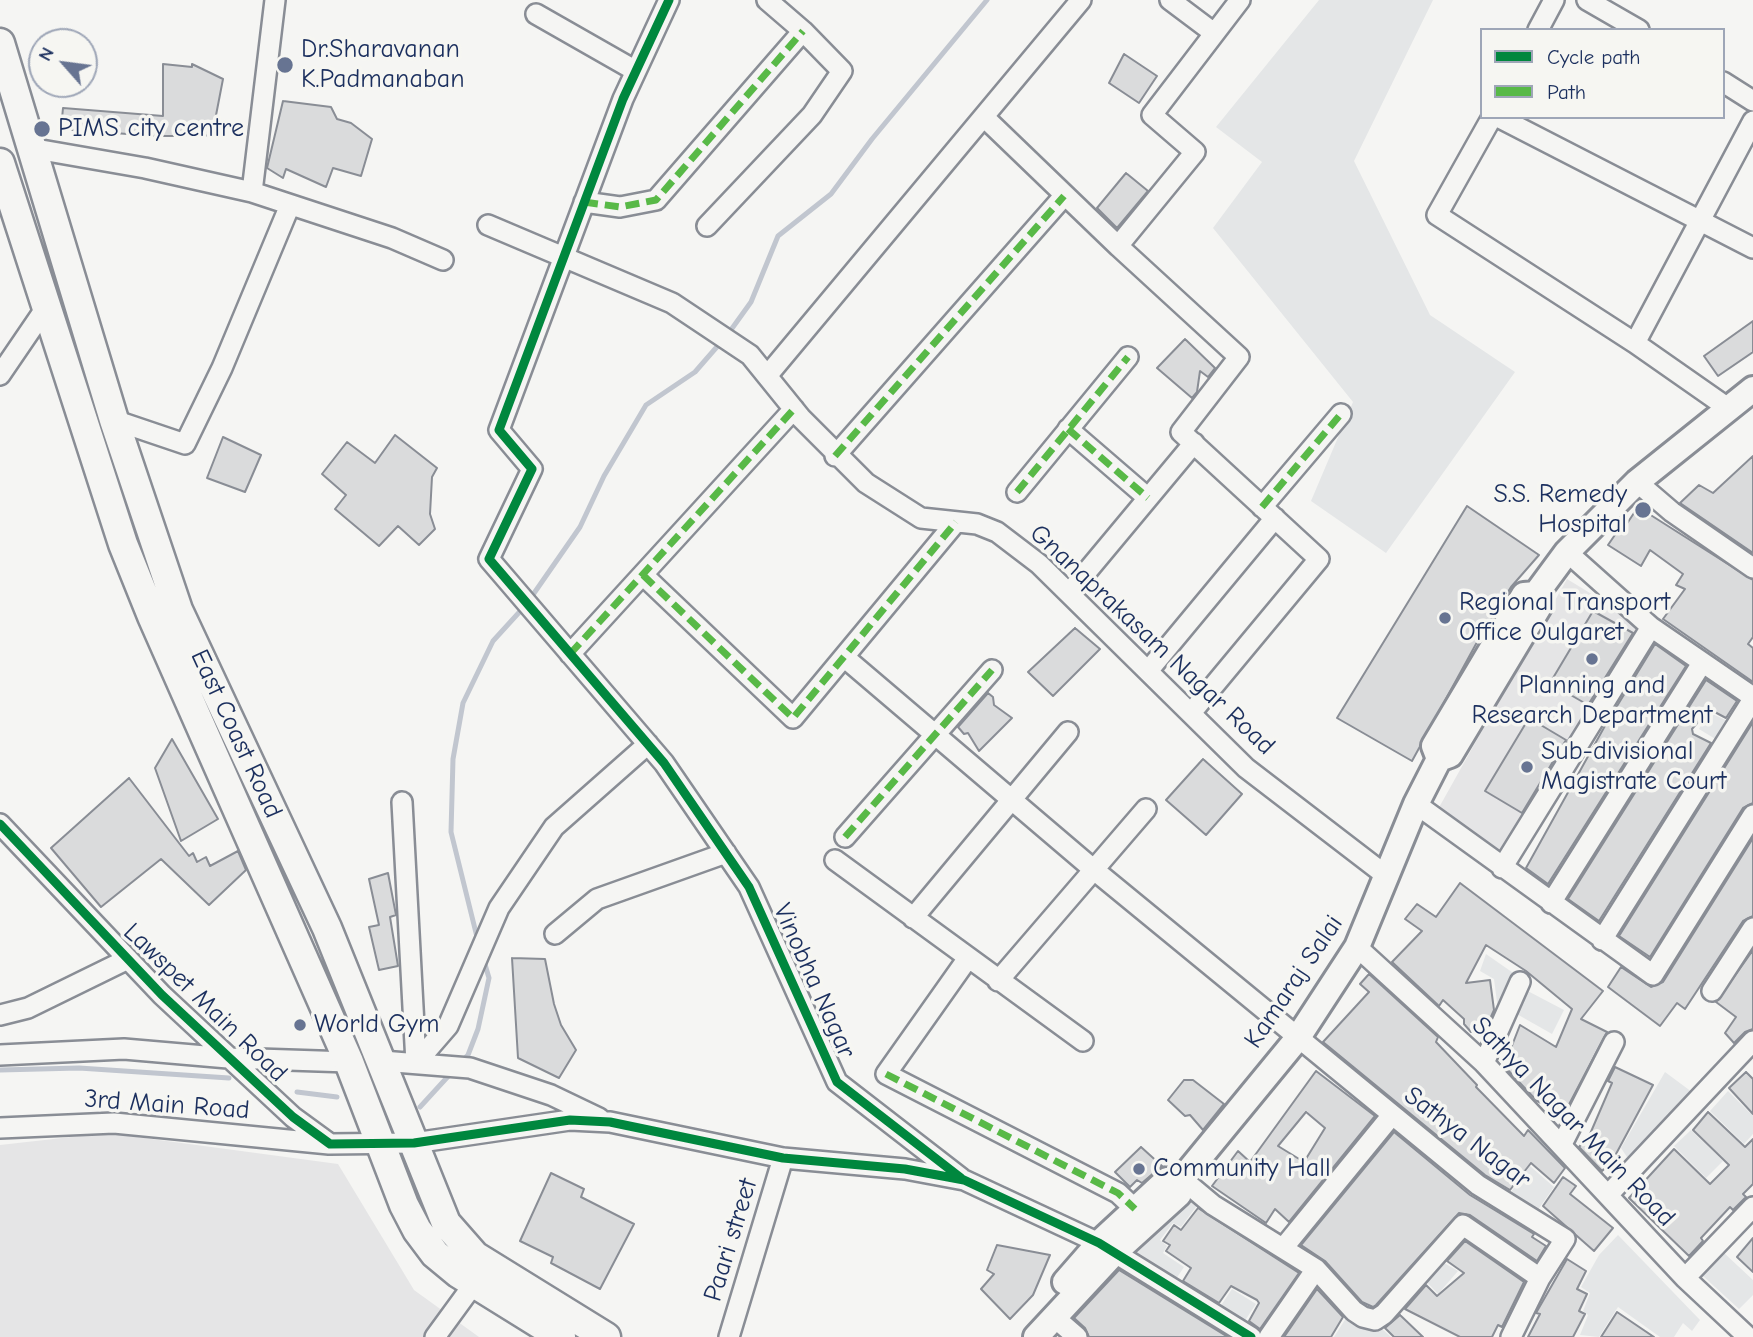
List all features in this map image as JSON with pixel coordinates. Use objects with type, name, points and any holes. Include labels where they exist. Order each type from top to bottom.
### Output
[{"type":"highway","name":"East Coast Road","points":[[0,43],[114,420],[178,610],[327,928],[446,1223],[475,1256],[606,1337]]},
{"type":"highway","name":"East Coast Road","points":[[0,163],[123,544],[152,616],[349,1062],[417,1230],[435,1254],[473,1285],[561,1337]]},
{"type":"main road","name":"Kamaraj Salai","points":[[1016,1337],[1107,1248],[1179,1194],[1182,1179],[1297,1039],[1357,947],[1416,804],[1439,759],[1450,755],[1540,605],[1536,594],[1567,552],[1637,482],[1753,389]]},
{"type":"main road","name":"Kamaraj Salai","points":[[1036,1337],[1135,1209],[1167,1180],[1182,1179]]},
{"type":"street","points":[[252,192],[275,0]]},
{"type":"street","points":[[564,257],[636,71],[669,0]]},
{"type":"street","points":[[706,226],[812,116],[842,71],[803,31],[767,0]]},
{"type":"street","points":[[767,376],[1081,0]]},
{"type":"street","points":[[1170,0],[1214,33]]},
{"type":"street","points":[[1118,246],[1195,152],[1152,115],[1240,0]]},
{"type":"street","points":[[1539,28],[1554,0]]},
{"type":"street","points":[[1587,0],[1636,28]]},
{"type":"street","points":[[536,14],[636,71]]},
{"type":"street","points":[[584,202],[620,207],[656,201],[803,31]]},
{"type":"street","points":[[1725,83],[1753,101]]},
{"type":"street","points":[[985,118],[1064,196],[1239,357],[1181,432],[1320,559],[1191,713]]},
{"type":"street","points":[[1491,119],[1437,215],[1636,343],[1728,408]]},
{"type":"street","points":[[1502,119],[1753,248]]},
{"type":"street","points":[[1636,343],[1753,121]]},
{"type":"street","points":[[30,148],[145,168],[252,192],[392,238],[443,260]]},
{"type":"street","points":[[835,456],[1064,196]]},
{"type":"street","points":[[114,420],[185,444],[222,368],[290,205]]},
{"type":"street","name":"Gnanaprakasam Nagar Road","points":[[488,225],[672,303],[750,355],[835,456],[866,483],[921,518],[977,524],[997,532],[1039,564],[1246,768],[1388,877]]},
{"type":"street","name":"Vinobha Nagar","points":[[564,257],[499,430],[531,469],[489,559],[664,763],[749,887],[836,1082],[964,1180]]},
{"type":"street","points":[[0,374],[45,309]]},
{"type":"street","points":[[1017,492],[1128,357]]},
{"type":"street","points":[[570,654],[794,409]]},
{"type":"street","points":[[1148,671],[1341,414]]},
{"type":"street","points":[[1068,429],[1148,498]]},
{"type":"street","points":[[1069,593],[1194,443]]},
{"type":"street","points":[[1637,482],[1672,512],[1753,568]]},
{"type":"street","points":[[643,575],[793,718],[956,522]]},
{"type":"street","points":[[1567,552],[1651,627],[1753,698],[1602,940]]},
{"type":"street","points":[[1502,868],[1651,627]]},
{"type":"street","name":"Sathya Nagar","points":[[844,657],[1297,1039],[1478,1185],[1565,1239],[1539,1278],[1514,1330]]},
{"type":"street","points":[[1551,903],[1702,663]]},
{"type":"street","points":[[845,837],[992,670]]},
{"type":"street","points":[[913,918],[1068,732]]},
{"type":"street","points":[[416,1063],[449,1026],[499,908],[554,827],[648,744]]},
{"type":"street","points":[[402,802],[416,1063]]},
{"type":"street","points":[[1416,804],[1653,975],[1753,815]]},
{"type":"street","points":[[998,981],[1146,809]]},
{"type":"street","name":"Lawspet Main Road","points":[[0,824],[128,959],[228,1058],[293,1117],[330,1144]]},
{"type":"street","points":[[555,934],[597,899],[726,853]]},
{"type":"street","points":[[835,860],[1083,1041]]},
{"type":"street","points":[[1713,991],[1753,928]]},
{"type":"street","name":"Sathya Nagar Main Road","points":[[1357,947],[1484,1063],[1685,1278],[1748,1337]]},
{"type":"street","points":[[968,958],[886,1074],[1118,1193],[1135,1209]]},
{"type":"street","points":[[0,1015],[28,1008],[128,959]]},
{"type":"street","points":[[1484,1063],[1520,982]]},
{"type":"street","points":[[1608,1195],[1753,1041]]},
{"type":"street","points":[[1562,1144],[1614,1042]]},
{"type":"street","points":[[0,1055],[124,1049],[228,1058],[349,1062]]},
{"type":"street","points":[[382,1062],[458,1066],[551,1094],[610,1122]]},
{"type":"street","points":[[1284,1247],[1392,1115]]},
{"type":"street","points":[[330,1144],[414,1143],[570,1119],[610,1122],[783,1158],[905,1169],[964,1180],[1107,1248],[1251,1337]]},
{"type":"street","name":"3rd Main Road","points":[[0,1128],[114,1123],[330,1144]]},
{"type":"street","name":"Paari street","points":[[729,1337],[783,1158]]},
{"type":"street","points":[[1182,1179],[1213,1205],[1316,1269],[1354,1311],[1376,1320],[1463,1225],[1539,1278]]},
{"type":"street","points":[[1685,1278],[1753,1207]]},
{"type":"street","points":[[1269,1337],[1316,1269]]},
{"type":"street","points":[[435,1337],[473,1285]]},
{"type":"street","points":[[1054,1317],[1077,1337]]},
{"type":"shaded area","points":[[1319,0],[1433,0],[1354,161],[1430,315],[1515,372],[1386,553],[1311,501],[1353,402],[1213,228],[1262,162],[1216,127]]},
{"type":"shaded area","points":[[1567,579],[1644,626],[1501,858],[1437,811]]},
{"type":"shaded area","points":[[1708,712],[1730,722],[1717,740],[1699,729]]},
{"type":"shaded area","points":[[1486,954],[1519,977],[1499,1018],[1494,979],[1480,971]]},
{"type":"shaded area","points":[[1522,988],[1564,1010],[1552,1034],[1515,1013]]},
{"type":"shaded area","points":[[1665,1072],[1696,1095],[1631,1163],[1621,1148]]},
{"type":"shaded area","points":[[1728,1091],[1750,1113],[1753,1111],[1753,1134],[1744,1144],[1710,1111]]},
{"type":"shaded area","points":[[1691,1130],[1723,1161],[1706,1178],[1674,1146]]},
{"type":"shaded area","points":[[107,1133],[338,1164],[414,1290],[479,1337],[0,1337],[0,1145]]},
{"type":"shaded area","points":[[1530,1166],[1554,1187],[1535,1214],[1508,1196]]},
{"type":"shaded area","points":[[1190,1190],[1202,1199],[1181,1227],[1173,1223],[1160,1240],[1167,1246],[1163,1253],[1184,1267],[1172,1285],[1123,1255]]},
{"type":"shaded area","points":[[1618,1235],[1700,1320],[1692,1331],[1683,1323],[1674,1337],[1660,1337],[1618,1307],[1599,1337],[1580,1335],[1588,1315],[1583,1311],[1590,1293],[1581,1287],[1599,1255]]},
{"type":"shaded area","points":[[1723,1252],[1753,1280],[1753,1295],[1739,1309],[1703,1276]]},
{"type":"shaded area","points":[[1439,1260],[1458,1271],[1438,1294],[1422,1277]]},
{"type":"shaded area","points":[[1232,1289],[1256,1304],[1242,1325],[1218,1310]]},
{"type":"shaded area","points":[[1348,1315],[1379,1326],[1391,1337],[1334,1337]]},
{"type":"building","points":[[1124,54],[1157,76],[1139,103],[1109,83]]},
{"type":"building","points":[[163,64],[192,67],[192,64],[223,79],[212,136],[187,133],[187,136],[154,136],[61,129],[63,108],[163,116]]},
{"type":"building","points":[[283,101],[331,107],[337,119],[351,123],[372,139],[361,176],[333,168],[326,187],[286,169],[283,178],[267,168]]},
{"type":"building","points":[[1126,173],[1148,191],[1117,228],[1097,208]]},
{"type":"building","points":[[1753,321],[1753,352],[1718,376],[1704,356]]},
{"type":"building","points":[[1185,339],[1215,368],[1208,377],[1200,371],[1197,392],[1192,398],[1157,368]]},
{"type":"building","points":[[395,435],[437,468],[432,477],[430,514],[435,529],[419,545],[398,526],[379,546],[335,509],[346,495],[322,474],[347,442],[375,463]]},
{"type":"building","points":[[223,437],[261,455],[245,492],[207,478]]},
{"type":"building","points":[[1753,456],[1753,553],[1680,503],[1699,485],[1713,493]]},
{"type":"building","name":"Regional Transport Office Oulgaret","points":[[1467,506],[1539,555],[1511,587],[1476,644],[1412,761],[1337,718]]},
{"type":"building","points":[[1638,507],[1753,580],[1753,637],[1748,644],[1753,648],[1753,682],[1663,619],[1685,589],[1676,585],[1683,574],[1650,550],[1641,566],[1608,545],[1619,529],[1622,531]]},
{"type":"building","name":"Planning and Research Department","points":[[1593,611],[1633,633],[1588,705],[1550,683]]},
{"type":"building","points":[[1075,628],[1100,649],[1053,696],[1028,672]]},
{"type":"building","points":[[1655,644],[1686,666],[1548,884],[1526,868],[1606,724]]},
{"type":"building","points":[[1706,680],[1737,701],[1726,718],[1709,709],[1692,729],[1693,734],[1711,743],[1599,921],[1568,899]]},
{"type":"building","points":[[988,693],[993,697],[994,705],[1012,718],[979,751],[968,733],[964,734],[958,727]]},
{"type":"building","name":"Sub-divisional Magistrate Court","points":[[1529,718],[1566,740],[1522,813],[1485,791]]},
{"type":"building","points":[[1753,722],[1753,803],[1743,808],[1650,957],[1619,936]]},
{"type":"building","points":[[172,739],[218,819],[181,841],[155,768]]},
{"type":"building","points":[[1203,759],[1242,794],[1206,835],[1166,800]]},
{"type":"building","points":[[129,778],[189,856],[193,853],[197,862],[206,857],[210,866],[238,851],[246,870],[209,905],[161,859],[101,907],[51,848]]},
{"type":"building","points":[[1753,838],[1753,916],[1743,921],[1685,1009],[1677,1003],[1660,1026],[1608,987],[1621,967],[1651,987],[1663,982]]},
{"type":"building","points":[[388,873],[396,915],[390,917],[398,966],[379,970],[369,927],[379,925],[369,879]]},
{"type":"building","points":[[1460,883],[1603,991],[1581,1019],[1607,1032],[1564,1114],[1537,1101],[1504,1066],[1520,1025],[1556,1047],[1572,1009],[1526,971],[1486,945],[1466,983],[1490,980],[1494,1010],[1485,1030],[1471,1032],[1464,1024],[1464,1019],[1443,1000],[1439,1006],[1392,962],[1422,931],[1405,919],[1417,904],[1436,917]]},
{"type":"building","points":[[1753,950],[1753,1029],[1745,1032],[1734,1043],[1725,1033],[1736,1017],[1716,1002]]},
{"type":"building","points":[[512,958],[545,959],[561,1025],[576,1050],[559,1078],[518,1058]]},
{"type":"building","points":[[1369,974],[1438,1037],[1436,1042],[1524,1136],[1528,1130],[1565,1168],[1554,1183],[1531,1163],[1510,1190],[1485,1175],[1323,1042],[1369,992],[1360,984]]},
{"type":"building","points":[[1615,1067],[1653,1085],[1616,1154],[1619,1156],[1602,1171],[1579,1147],[1590,1134],[1612,1083],[1608,1081]]},
{"type":"building","points":[[1316,1071],[1375,1116],[1289,1222],[1275,1209],[1266,1223],[1212,1186],[1238,1151],[1250,1162]],"holes":[[[1306,1112],[1325,1128],[1304,1162],[1278,1146]]]},
{"type":"building","points":[[1746,1072],[1753,1079],[1753,1114],[1729,1088]]},
{"type":"building","points":[[1184,1080],[1193,1080],[1224,1104],[1203,1130],[1190,1115],[1185,1116],[1168,1100]]},
{"type":"building","points":[[1708,1112],[1745,1147],[1753,1139],[1753,1184],[1743,1194],[1746,1197],[1733,1210],[1730,1207],[1701,1238],[1703,1241],[1689,1256],[1629,1198],[1674,1149],[1710,1184],[1729,1165],[1693,1130]]},
{"type":"building","points":[[1394,1132],[1470,1195],[1534,1234],[1532,1237],[1546,1246],[1537,1261],[1470,1215],[1459,1213],[1376,1305],[1373,1307],[1362,1302],[1325,1261],[1301,1245]]},
{"type":"building","name":"Community Hall","points":[[1141,1147],[1162,1166],[1142,1183],[1137,1180],[1130,1187],[1115,1172]]},
{"type":"building","points":[[551,1173],[584,1189],[581,1197],[634,1224],[600,1289],[551,1263],[553,1257],[520,1241]]},
{"type":"building","points":[[1563,1177],[1576,1186],[1570,1194],[1613,1228],[1594,1251],[1543,1206]]},
{"type":"building","points":[[1198,1208],[1299,1273],[1260,1329],[1249,1321],[1259,1303],[1257,1300],[1231,1286],[1219,1303],[1183,1281],[1191,1268],[1166,1251],[1170,1245],[1163,1241],[1174,1225],[1181,1230]]},
{"type":"building","points":[[1753,1238],[1753,1272],[1737,1257]]},
{"type":"building","points":[[1465,1241],[1524,1282],[1502,1327],[1498,1325],[1492,1337],[1460,1337],[1405,1309],[1426,1285],[1437,1296],[1464,1273],[1447,1261]]},
{"type":"building","points":[[997,1245],[1050,1255],[1033,1295],[1010,1319],[981,1289],[994,1274],[987,1270]]},
{"type":"building","points":[[1567,1259],[1586,1271],[1577,1289],[1587,1294],[1579,1311],[1585,1314],[1573,1337],[1528,1337],[1540,1314],[1536,1313]]},
{"type":"building","points":[[1119,1270],[1228,1337],[1089,1337],[1085,1328],[1074,1318]]},
{"type":"building","points":[[1317,1289],[1343,1317],[1331,1337],[1284,1337]]},
{"type":"building","points":[[1617,1312],[1654,1337],[1601,1337]]},
{"type":"building","points":[[1400,1315],[1423,1337],[1394,1337],[1385,1328]]},
{"type":"waterway","points":[[728,334],[751,302],[778,236],[831,194],[872,139],[987,0]]},
{"type":"waterway","points":[[530,599],[580,527],[604,476],[646,405],[695,372],[722,341]]},
{"type":"waterway","points":[[478,941],[451,832],[453,759],[463,703],[493,641],[524,607]]},
{"type":"waterway","points":[[460,1063],[468,1055],[478,1029],[489,978],[484,961]]},
{"type":"waterway","points":[[0,1070],[79,1068],[229,1078]]},
{"type":"waterway","points":[[420,1107],[453,1071]]},
{"type":"waterway","points":[[297,1092],[337,1097]]},
{"type":"marked path","points":[[584,202],[620,207],[656,200],[803,31]]},
{"type":"marked path","points":[[835,456],[1064,196]]},
{"type":"marked path","points":[[1017,492],[1128,357]]},
{"type":"marked path","points":[[570,654],[794,409]]},
{"type":"marked path","points":[[1262,507],[1341,414]]},
{"type":"marked path","points":[[1068,429],[1148,498]]},
{"type":"marked path","points":[[643,575],[793,718],[956,522]]},
{"type":"marked path","points":[[845,837],[992,670]]},
{"type":"marked path","points":[[886,1074],[1118,1193],[1135,1209]]},
{"type":"cycle path","points":[[669,0],[623,99],[499,430],[532,469],[489,559],[664,763],[749,887],[837,1082],[961,1178]]},
{"type":"cycle path","points":[[0,824],[162,995],[293,1117],[330,1144],[414,1143],[570,1120],[610,1122],[783,1158],[905,1169],[964,1180],[1099,1243],[1251,1337]]},
{"type":"place","name":"Dr.Sharavanan K.Padmanaban","points":[[285,65]]},
{"type":"place","name":"PIMS city centre","points":[[42,129]]},
{"type":"place","name":"S.S. Remedy Hospital","points":[[1643,510]]},
{"type":"place","name":"Regional Transport Office Oulgaret","points":[[1445,618]]},
{"type":"place","name":"Planning and Research Department","points":[[1592,659]]},
{"type":"place","name":"Sub-divisional Magistrate Court","points":[[1527,767]]},
{"type":"place","name":"World Gym","points":[[300,1025]]},
{"type":"place","name":"Community Hall","points":[[1139,1169]]}]
